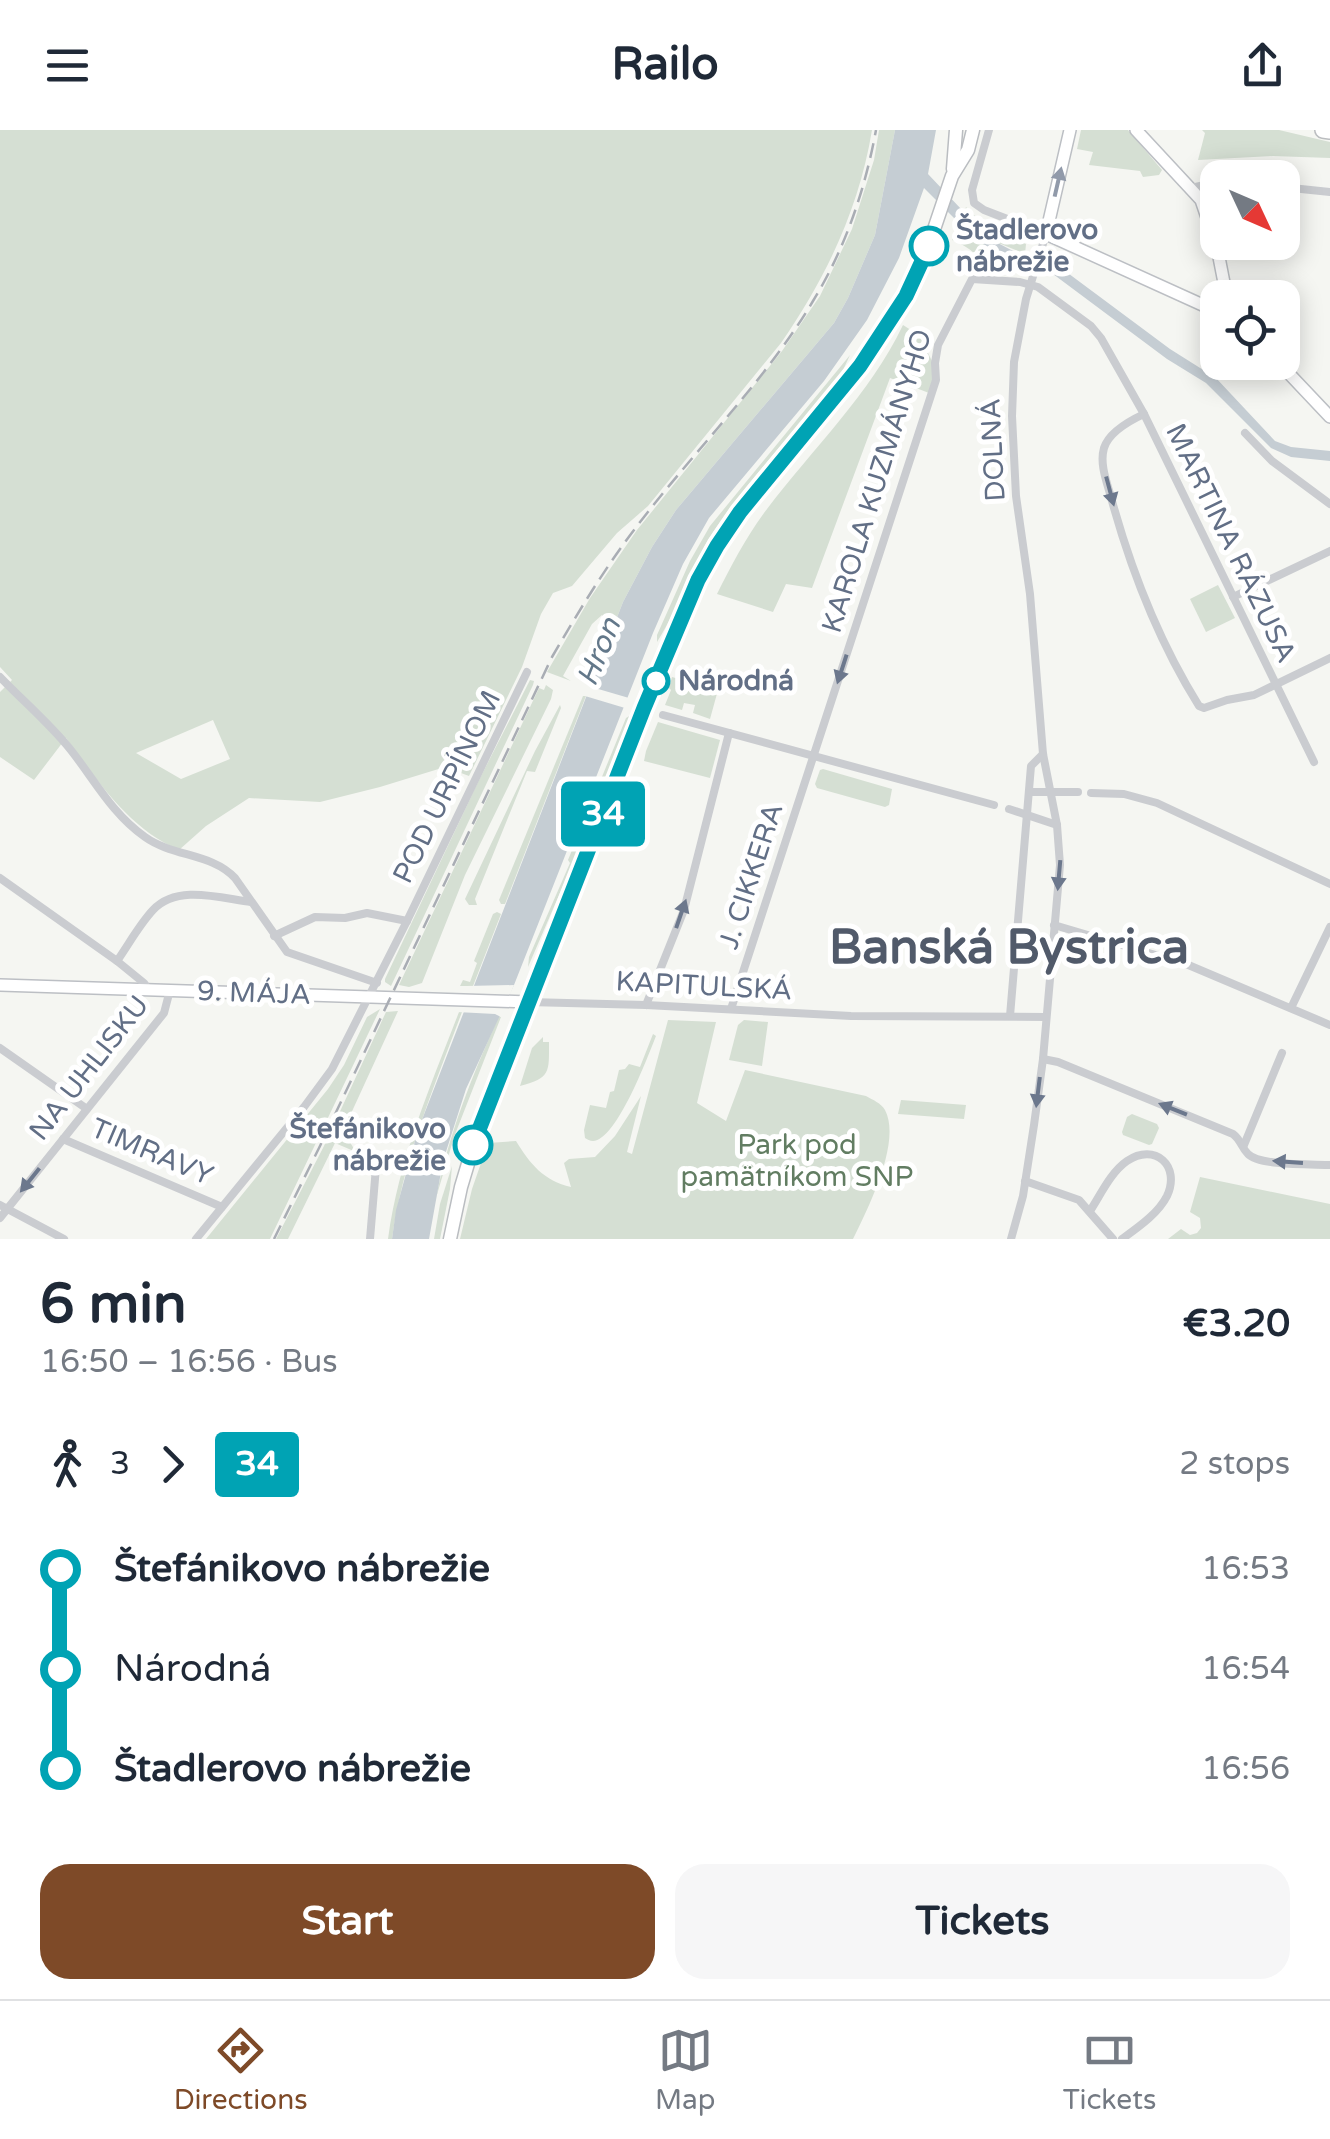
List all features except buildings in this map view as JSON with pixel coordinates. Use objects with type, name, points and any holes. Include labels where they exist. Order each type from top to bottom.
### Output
[{"type":"main road","points":[[450,1239],[470,1155],[689,599],[717,546],[846,386],[906,296],[934,232],[952,176],[956,130]]},
{"type":"main road","points":[[952,176],[968,150],[973,130]]},
{"type":"street","points":[[990,130],[972,190],[974,203],[1200,304]]},
{"type":"street","points":[[1046,234],[1070,130]]},
{"type":"street","points":[[1136,130],[1201,200],[1223,280]]},
{"type":"street","points":[[1192,188],[1200,186]]},
{"type":"street","points":[[1300,189],[1330,192]]},
{"type":"street","name":"DOLNÁ","points":[[1011,1239],[1026,1182],[1043,1059],[1060,865],[1057,825],[1043,754],[1030,594],[1016,496],[1012,416],[1014,362],[1026,300],[1046,234]]},
{"type":"street","name":"KAROLA KUZMÁNYHO","points":[[814,756],[936,380],[938,345],[970,281],[986,278],[1031,284]]},
{"type":"street","points":[[1031,284],[1097,332],[1144,414]]},
{"type":"street","points":[[1295,380],[1330,417]]},
{"type":"street","name":"MARTINA RÁZUSA","points":[[1314,762],[1276,684],[1233,597],[1144,414],[1113,433],[1102,456],[1132,570],[1199,706],[1254,695],[1276,684],[1330,658]]},
{"type":"street","points":[[1245,433],[1272,461],[1330,504]]},
{"type":"street","points":[[1233,597],[1330,551]]},
{"type":"street","name":"POD URPÍNOM","points":[[196,1239],[321,1086],[339,1058],[527,672]]},
{"type":"street","points":[[0,676],[71,750],[106,800],[127,822],[151,841],[222,866],[291,954],[376,982]]},
{"type":"street","points":[[663,715],[994,805]]},
{"type":"street","points":[[646,1004],[684,910],[729,733]]},
{"type":"street","points":[[1010,1016],[1032,766],[1043,754]]},
{"type":"street","name":"J. CIKKERA","points":[[731,1009],[814,756]]},
{"type":"street","points":[[1029,792],[1078,792]]},
{"type":"street","points":[[1091,793],[1124,794],[1157,804],[1330,884]]},
{"type":"street","points":[[1009,810],[1057,825]]},
{"type":"street","points":[[0,878],[117,961],[149,990]]},
{"type":"street","points":[[117,961],[151,912],[167,900],[191,895],[251,902]]},
{"type":"street","name":"POD URPÍNOM","points":[[274,936],[315,917],[367,914],[407,921]]},
{"type":"street","points":[[1054,925],[1186,964],[1330,1026]]},
{"type":"street","points":[[1291,1008],[1330,927]]},
{"type":"street","name":"9. MÁJA","points":[[0,986],[528,1002]]},
{"type":"street","name":"NA UHLISKU","points":[[0,1218],[3,1207],[164,1013],[170,990]]},
{"type":"street","name":"KAPITULSKÁ","points":[[528,1002],[646,1004],[851,1016],[1045,1017]]},
{"type":"street","name":"TIMRAVY","points":[[0,1048],[87,1109]]},
{"type":"street","points":[[1246,1149],[1282,1053]]},
{"type":"street","points":[[1043,1059],[1233,1134],[1253,1157],[1330,1164]]},
{"type":"street","name":"TIMRAVY","points":[[63,1139],[222,1207]]},
{"type":"street","points":[[1090,1211],[1118,1168],[1131,1158],[1147,1154],[1161,1158],[1170,1167],[1166,1199],[1122,1239]]},
{"type":"street","points":[[370,1239],[376,1167]]},
{"type":"street","points":[[1026,1182],[1070,1195],[1090,1211],[1113,1239]]},
{"type":"street","points":[[3,1207],[64,1239]]},
{"type":"green space","points":[[0,130],[872,130],[859,187],[839,242],[797,318],[648,506],[617,533],[572,586],[553,593],[469,776],[445,767],[320,802],[249,798],[206,826],[179,850],[129,816],[66,738],[34,780],[0,757],[0,692],[12,680],[0,667]],"holes":[[[213,720],[230,759],[181,779],[136,753]]]},
{"type":"green space","points":[[879,130],[895,130],[875,235],[834,323],[676,510],[623,602],[590,687],[585,683],[606,631],[602,615],[592,624],[563,676],[571,681],[547,672],[590,598],[637,530],[782,351],[820,296],[852,229],[874,160]]},
{"type":"green space","points":[[1081,130],[1128,130],[1162,170],[1159,175],[1143,177],[1140,171],[1089,165],[1093,152],[1077,149]]},
{"type":"green space","points":[[1202,130],[1279,130],[1330,142],[1330,158],[1198,160],[1205,133]]},
{"type":"green space","points":[[966,207],[991,232],[1026,244],[1025,254],[996,242],[964,212]]},
{"type":"green space","points":[[959,223],[991,250],[1022,265],[1021,269],[990,265],[952,240]]},
{"type":"green space","points":[[903,325],[928,341],[928,353],[936,369],[929,393],[890,378],[812,588],[786,584],[773,612],[717,594],[757,523],[874,375]]},
{"type":"green space","points":[[850,355],[838,381],[718,525],[657,642],[690,561],[710,526]]},
{"type":"green space","points":[[1218,585],[1235,618],[1206,632],[1190,599]]},
{"type":"green space","points":[[672,677],[718,690],[710,719],[693,713],[695,705],[684,703],[682,710],[665,705]]},
{"type":"green space","points":[[530,680],[533,685],[391,986],[385,979]]},
{"type":"green space","points":[[546,685],[553,690],[551,699],[465,875],[422,983],[399,985],[539,688],[544,690]]},
{"type":"green space","points":[[583,696],[505,904],[501,904],[499,900]]},
{"type":"green space","points":[[560,705],[535,772],[527,771],[475,899],[477,905],[469,905],[465,899],[535,751]]},
{"type":"green space","points":[[631,715],[575,858],[528,967],[626,718]]},
{"type":"green space","points":[[658,722],[720,740],[710,778],[644,761]]},
{"type":"green space","points":[[823,769],[892,789],[889,805],[817,788],[815,784]]},
{"type":"green space","points":[[497,912],[501,914],[473,986],[460,986],[463,980],[470,982],[477,963],[474,961]]},
{"type":"green space","points":[[380,1009],[270,1239],[206,1239],[328,1089],[367,1017]]},
{"type":"green space","points":[[398,1011],[343,1131],[356,1152],[335,1143],[288,1239],[276,1239],[386,1012]]},
{"type":"green space","points":[[459,1012],[412,1152],[392,1239],[388,1239],[408,1152]]},
{"type":"green space","points":[[499,1016],[454,1137],[436,1198],[462,1105]]},
{"type":"green space","name":"Park pod pamätníkom SNP","points":[[668,1020],[716,1022],[697,1103],[726,1121],[745,1070],[866,1096],[883,1108],[889,1124],[886,1157],[853,1239],[460,1239],[488,1143],[516,1141],[539,1170],[553,1181],[571,1187],[564,1163],[595,1157],[615,1136],[641,1096],[627,1152],[632,1154]]},
{"type":"green space","points":[[744,1020],[768,1022],[762,1066],[729,1060],[738,1025]]},
{"type":"green space","points":[[653,1034],[656,1036],[646,1061],[612,1127],[593,1141],[585,1138],[590,1105],[606,1108],[619,1070],[629,1064],[640,1067]]},
{"type":"green space","points":[[543,1037],[543,1042],[549,1042],[546,1072],[538,1080],[520,1086],[532,1048]]},
{"type":"green space","points":[[901,1100],[966,1105],[964,1119],[898,1114]]},
{"type":"green space","points":[[1132,1114],[1157,1124],[1152,1144],[1123,1135],[1127,1117]]},
{"type":"green space","points":[[452,1166],[440,1239],[434,1239],[440,1204]]},
{"type":"green space","points":[[1200,1177],[1330,1204],[1330,1239],[1168,1239],[1181,1229],[1190,1235],[1201,1228],[1200,1218],[1190,1212]]},
{"type":"shaded area","points":[[895,130],[936,130],[928,174],[978,227],[1013,251],[1053,262],[1200,368],[1200,379],[1053,274],[991,250],[924,188],[899,258],[867,320],[824,381],[709,518],[683,564],[514,985],[466,1089],[443,1161],[429,1239],[392,1239],[418,1130],[623,602],[676,510],[834,323],[875,235]]},
{"type":"shaded area","points":[[1201,380],[1218,380],[1275,441],[1291,447],[1330,451],[1330,461],[1291,457],[1271,448]]},
{"type":"pier","points":[[588,686],[629,698],[625,708],[585,696]]},
{"type":"pier","points":[[514,985],[501,1017],[457,1012],[467,986]]},
{"type":"railway","points":[[274,1239],[552,657],[631,534],[754,384],[813,301],[852,219],[876,130]]},
{"type":"bus line","name":"34","points":[[473,1145],[698,580],[740,512],[846,386],[882,335],[906,296],[929,246]]},
{"type":"place","name":"Štadlerovo nábrežie","points":[[929,246]]},
{"type":"place","name":"Národná","points":[[656,681]]},
{"type":"place","name":"Štefánikovo nábrežie","points":[[473,1145]]},
{"type":"district","name":"Banská Bystrica","points":[[1009,948]]},
{"type":"water label","name":"Hron","points":[[599,652]]}]
